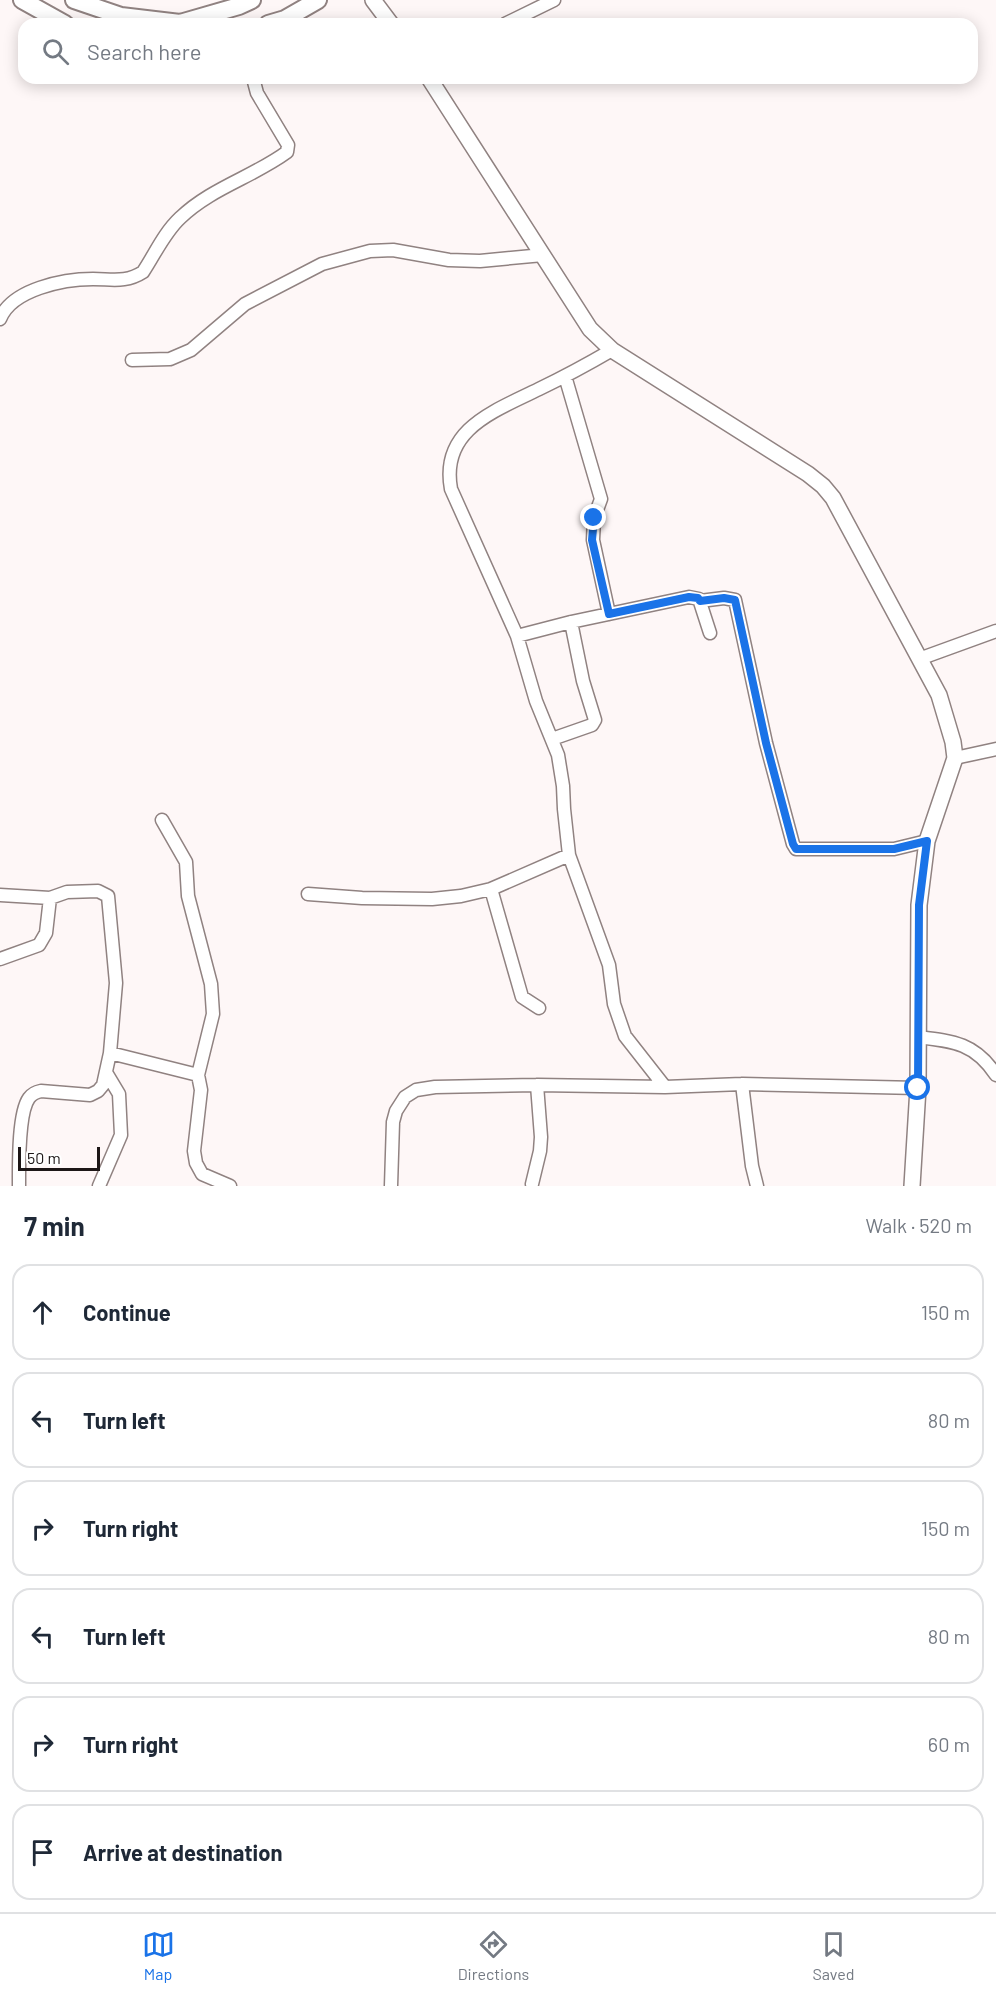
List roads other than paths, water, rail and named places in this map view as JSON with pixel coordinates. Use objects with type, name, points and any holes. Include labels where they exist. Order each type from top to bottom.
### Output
[{"type":"main road","points":[[22,0],[54,18]]},
{"type":"main road","points":[[74,0],[121,16],[138,18]]},
{"type":"main road","points":[[197,18],[252,0]]},
{"type":"main road","points":[[285,18],[318,0]]},
{"type":"street","points":[[374,0],[387,18]]},
{"type":"street","points":[[517,18],[554,0]]},
{"type":"street","points":[[0,319],[4,308],[17,298],[39,288],[81,280],[118,281],[143,272],[170,230],[194,206],[219,189],[287,152],[288,145],[257,93],[255,84]]},
{"type":"street","points":[[433,84],[590,329],[612,350],[823,486],[833,498],[939,695],[953,742],[955,758],[927,841],[919,905],[918,1088],[912,1186]]},
{"type":"street","points":[[132,360],[170,359],[191,350],[245,304],[322,264],[370,251],[393,250],[449,260],[480,261],[543,255]]},
{"type":"street","points":[[612,350],[479,420],[459,442],[449,468],[451,489],[455,500],[517,636],[536,701],[558,755],[569,855],[609,965],[614,1004],[621,1028],[664,1087]]},
{"type":"street","points":[[565,376],[601,499],[594,518],[592,540],[609,614]]},
{"type":"street","points":[[517,636],[683,598],[698,598],[710,633]]},
{"type":"street","points":[[700,601],[724,598],[735,600],[766,743],[796,849],[894,849],[927,841]]},
{"type":"street","points":[[552,739],[592,725],[595,720],[571,622]]},
{"type":"street","points":[[919,660],[996,632]]},
{"type":"street","points":[[955,758],[996,749]]},
{"type":"street","points":[[162,819],[186,862],[188,896],[212,984],[213,1014],[198,1075],[201,1090],[194,1151],[196,1163],[202,1174],[230,1186]]},
{"type":"street","points":[[308,894],[362,898],[432,899],[461,896],[491,889],[569,855]]},
{"type":"street","points":[[491,889],[522,997],[538,1008]]},
{"type":"street","points":[[0,895],[50,898],[67,892],[98,891],[108,896],[116,983],[110,1053],[103,1085],[90,1095],[41,1091],[28,1099],[22,1122],[19,1186]]},
{"type":"street","points":[[0,959],[39,945],[46,933],[50,898]]},
{"type":"street","points":[[918,1037],[963,1044],[985,1060],[996,1075]]},
{"type":"street","points":[[110,1053],[198,1075]]},
{"type":"street","points":[[99,1186],[121,1135],[119,1094],[107,1074]]},
{"type":"street","points":[[391,1186],[393,1122],[396,1110],[405,1097],[416,1090],[435,1087],[537,1085],[664,1087],[742,1084],[918,1088]]},
{"type":"street","points":[[742,1084],[752,1166],[758,1186]]},
{"type":"street","points":[[532,1184],[541,1137],[537,1085]]}]
